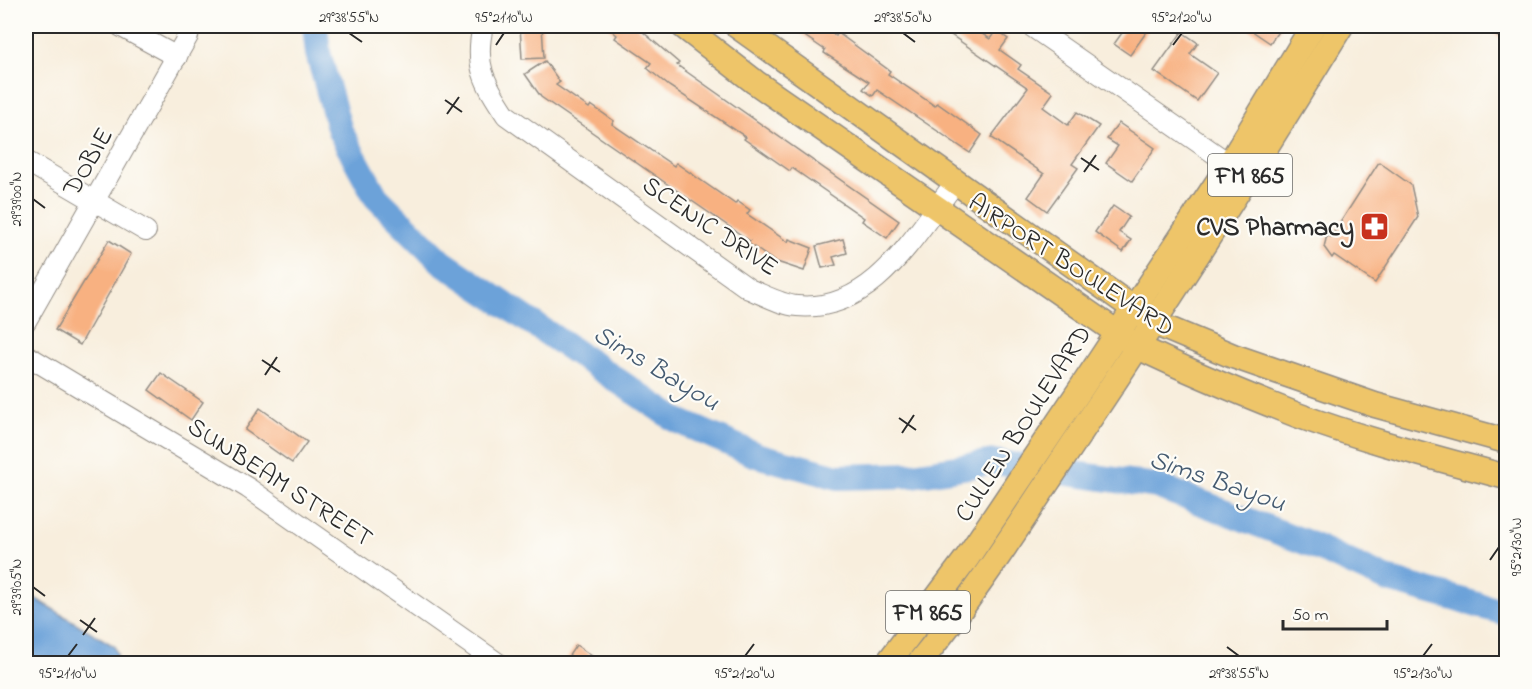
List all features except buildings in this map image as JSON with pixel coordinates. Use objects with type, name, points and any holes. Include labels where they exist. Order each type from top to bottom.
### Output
[{"type":"main road","name":"AIRPORT BOULEVARD","points":[[683,26],[755,82],[1138,347],[1196,374],[1298,415],[1366,438],[1506,477]]},
{"type":"main road","name":"AIRPORT BOULEVARD","points":[[737,26],[1154,323],[1233,356],[1375,405],[1506,441]]},
{"type":"main road","name":"CULLEN BOULEVARD","points":[[887,663],[960,588],[994,562],[1116,381],[1154,323],[1239,171],[1313,26]]},
{"type":"main road","name":"CULLEN BOULEVARD","points":[[918,663],[960,588],[967,558],[1088,378],[1116,332],[1239,171],[1340,26]]},
{"type":"main road","points":[[755,82],[776,54]]},
{"type":"main road","points":[[1366,438],[1375,405]]},
{"type":"street","points":[[120,26],[177,57]]},
{"type":"street","name":"DOBIE","points":[[26,321],[177,57],[188,36],[190,26]]},
{"type":"street","name":"SCENIC DRIVE","points":[[483,26],[478,47],[485,83],[506,115],[749,289],[794,306],[820,306],[849,299],[885,272],[955,183]]},
{"type":"street","points":[[1031,26],[1239,171]]},
{"type":"street","points":[[26,161],[146,231]]},
{"type":"street","name":"SUNBEAM STREET","points":[[26,355],[248,488],[499,663]]},
{"type":"water","points":[[26,593],[114,646],[117,663],[26,663]]},
{"type":"waterway","name":"Sims Bayou","points":[[315,26],[318,53],[340,131],[376,197],[442,262],[676,420],[756,455],[838,477],[913,475],[994,462],[1157,486],[1305,542],[1386,579],[1506,613]]},
{"type":"place","name":"CVS Pharmacy","points":[[1375,226]]}]
